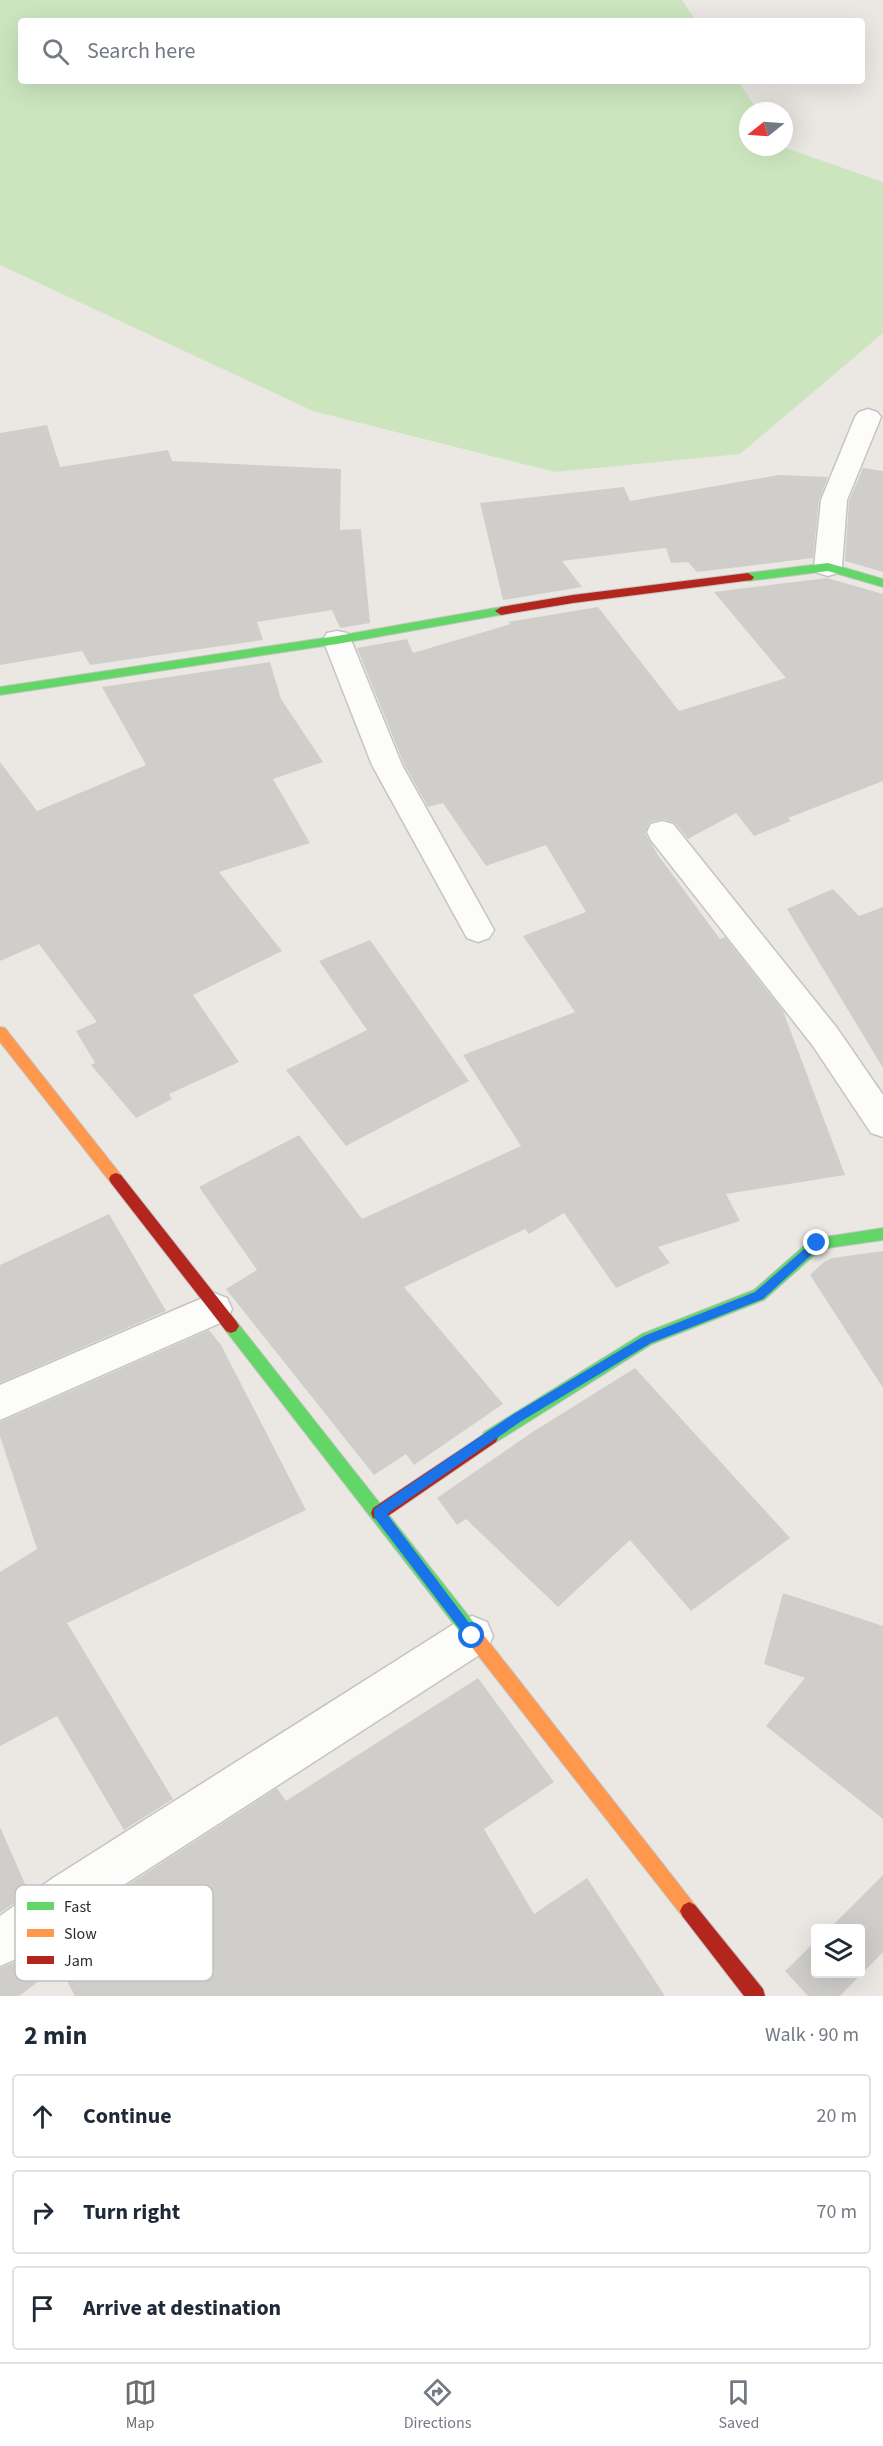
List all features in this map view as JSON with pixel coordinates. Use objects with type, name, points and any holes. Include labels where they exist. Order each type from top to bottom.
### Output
[{"type":"street","points":[[828,567],[834,500],[868,417]]},
{"type":"street","points":[[0,691],[337,640],[573,599],[828,567],[883,583]]},
{"type":"street","points":[[337,640],[387,765],[478,930]]},
{"type":"street","points":[[662,832],[825,1037],[883,1122]]},
{"type":"street","points":[[0,1032],[214,1309],[379,1513],[472,1636],[756,1996]]},
{"type":"street","points":[[379,1513],[516,1419],[648,1339],[759,1295],[817,1243],[883,1234]]},
{"type":"street","points":[[0,1402],[214,1309]]},
{"type":"street","points":[[83,1885],[472,1636]]},
{"type":"street","points":[[0,1943],[15,1932]]},
{"type":"green space","points":[[0,0],[682,0],[694,18],[18,18],[18,84],[740,84],[752,102],[739,102],[739,156],[793,156],[793,150],[883,182],[883,333],[740,454],[555,472],[313,411],[0,265]]},
{"type":"building","points":[[47,425],[60,467],[168,450],[172,461],[341,469],[340,530],[361,529],[370,623],[340,628],[332,610],[257,622],[263,640],[90,665],[82,651],[0,665],[0,433]]},
{"type":"building","points":[[863,468],[883,471],[883,572],[845,561],[849,501]]},
{"type":"building","points":[[779,475],[828,477],[819,500],[813,558],[697,572],[688,562],[671,563],[666,548],[562,561],[582,587],[503,600],[480,503],[624,487],[630,501]]},
{"type":"building","points":[[827,578],[883,594],[883,781],[788,818],[791,821],[754,836],[736,813],[688,839],[675,823],[663,819],[650,822],[645,833],[658,855],[720,939],[725,937],[783,1011],[845,1175],[726,1194],[740,1221],[658,1247],[670,1263],[616,1288],[564,1213],[529,1234],[525,1229],[404,1287],[503,1404],[414,1465],[406,1454],[374,1475],[226,1289],[257,1270],[199,1187],[299,1135],[362,1219],[521,1146],[463,1055],[575,1012],[523,936],[586,912],[546,845],[486,866],[443,803],[428,807],[404,764],[357,648],[407,639],[413,653],[511,624],[508,622],[598,607],[679,711],[786,678],[714,592]]},
{"type":"building","points":[[270,662],[281,699],[323,762],[273,779],[310,843],[219,872],[282,951],[193,995],[239,1062],[169,1094],[172,1099],[136,1118],[91,1065],[95,1063],[76,1031],[97,1022],[39,944],[0,961],[0,762],[37,811],[146,765],[102,687]]},
{"type":"building","points":[[833,889],[859,916],[883,907],[883,1068],[787,909]]},
{"type":"building","points":[[370,940],[469,1081],[346,1146],[286,1070],[367,1030],[319,961]]},
{"type":"building","points":[[109,1214],[166,1311],[0,1383],[0,1265]]},
{"type":"building","points":[[883,1251],[883,1388],[810,1275],[832,1258]]},
{"type":"building","points":[[209,1330],[221,1345],[306,1510],[67,1623],[173,1799],[124,1830],[57,1716],[0,1746],[0,1572],[37,1549],[0,1436],[0,1422]]},
{"type":"building","points":[[635,1368],[790,1538],[691,1611],[630,1540],[558,1607],[466,1519],[457,1525],[437,1498],[531,1433]]},
{"type":"building","points":[[783,1593],[883,1626],[883,1819],[766,1726],[805,1678],[764,1664]]},
{"type":"building","points":[[478,1678],[554,1782],[484,1829],[534,1914],[587,1878],[665,1996],[75,1996],[67,1981],[213,1981],[213,1885],[128,1885],[277,1788],[286,1801]]},
{"type":"building","points":[[0,1827],[25,1885],[15,1885],[15,1903],[0,1913]]},
{"type":"building","points":[[883,1875],[883,1952],[865,1970],[865,1924],[834,1924]]},
{"type":"building","points":[[811,1946],[811,1978],[858,1978],[840,1996],[808,1996],[785,1971]]},
{"type":"building","points":[[15,1962],[15,1981],[39,1981],[19,1996],[0,1996],[0,1968]]},
{"type":"traffic: fast","points":[[748,577],[828,567],[883,583]]},
{"type":"traffic: fast","points":[[0,691],[337,640],[501,611]]},
{"type":"traffic: fast","points":[[490,1437],[647,1339],[759,1295],[817,1243],[883,1234]]},
{"type":"traffic: fast","points":[[231,1326],[476,1639]]},
{"type":"traffic: slow","points":[[0,1032],[116,1179]]},
{"type":"traffic: slow","points":[[476,1639],[689,1911]]},
{"type":"traffic: jam","points":[[501,611],[573,599],[748,577]]},
{"type":"traffic: jam","points":[[116,1179],[231,1326]]},
{"type":"traffic: jam","points":[[379,1513],[490,1437]]},
{"type":"traffic: jam","points":[[689,1911],[756,1996]]},
{"type":"route","points":[[472,1636],[379,1513],[516,1419],[648,1339],[759,1295],[817,1243]]}]
